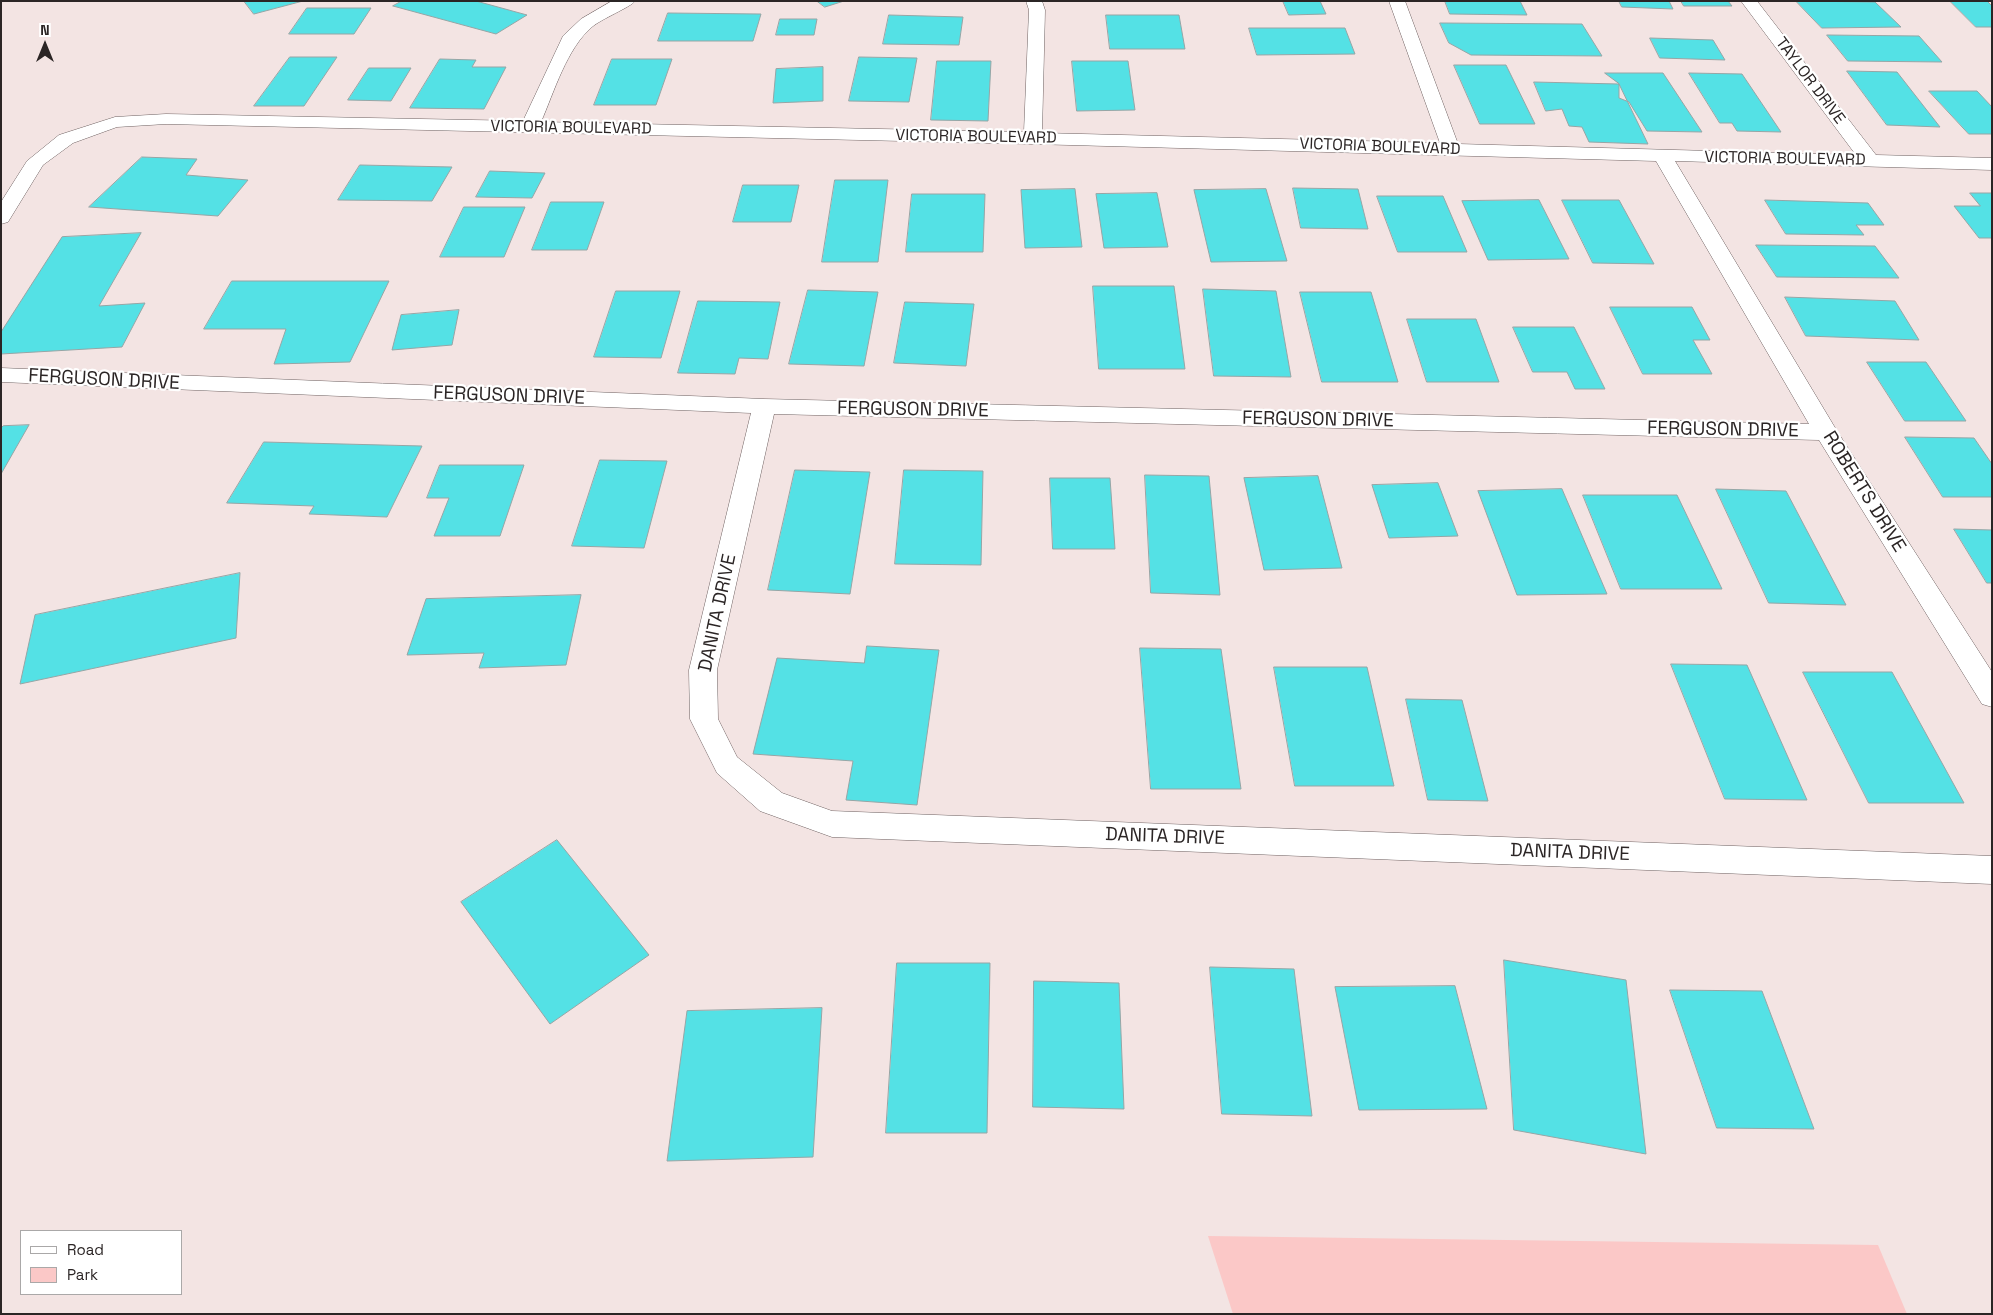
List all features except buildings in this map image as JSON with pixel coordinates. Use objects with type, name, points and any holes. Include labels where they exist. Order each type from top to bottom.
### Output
[{"type":"street","points":[[529,127],[569,40],[587,22],[614,6],[627,1]]},
{"type":"street","points":[[1032,138],[1037,10],[1034,1]]},
{"type":"street","points":[[1397,1],[1451,149]]},
{"type":"street","name":"TAYLOR DRIVE","points":[[1749,1],[1870,160]]},
{"type":"street","name":"VICTORIA BOULEVARD","points":[[1,218],[36,161],[66,139],[115,122],[166,118],[1032,138],[1992,164]]},
{"type":"street","name":"ROBERTS DRIVE","points":[[1663,156],[1826,432],[1992,696]]},
{"type":"street","name":"FERGUSON DRIVE","points":[[1,375],[764,406],[1826,432]]},
{"type":"street","name":"DANITA DRIVE","points":[[764,406],[703,670],[703,690],[704,719],[727,765],[770,802],[832,824],[1992,870]]},
{"type":"green space","points":[[1208,1236],[1878,1245],[1907,1314],[1233,1314]]}]
